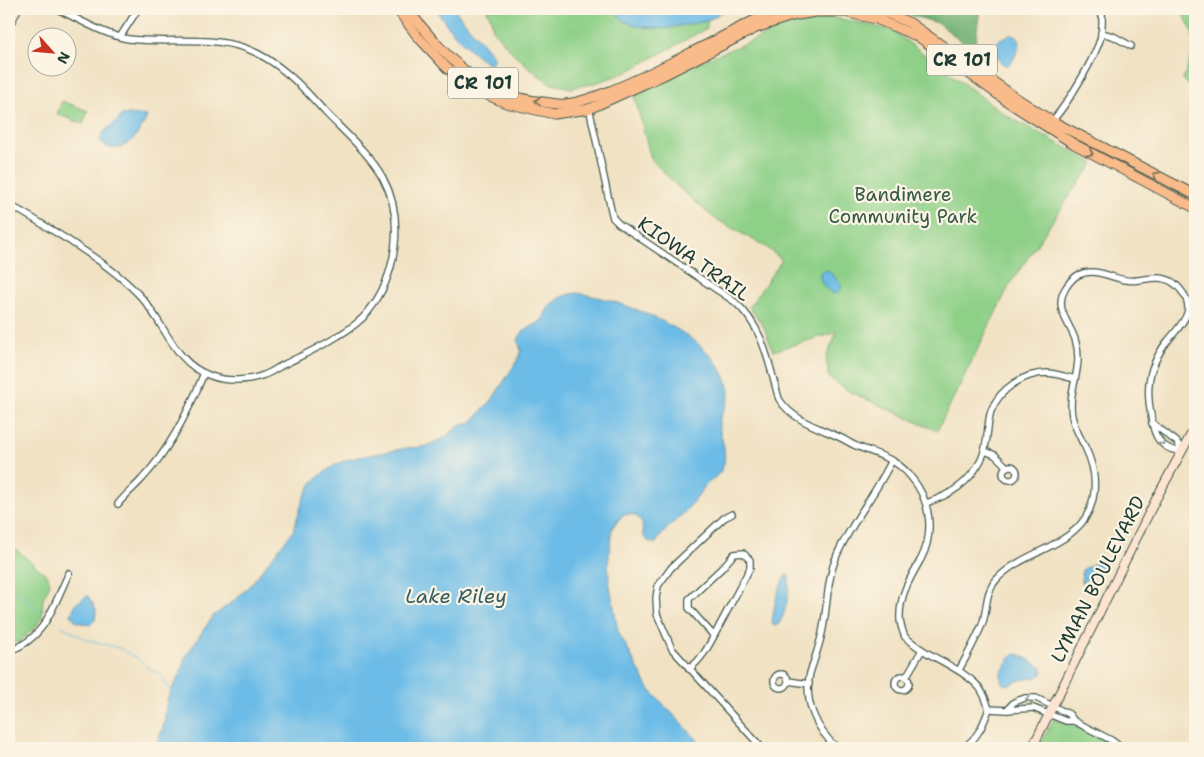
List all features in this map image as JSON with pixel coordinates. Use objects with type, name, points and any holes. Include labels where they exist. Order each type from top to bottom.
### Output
[{"type":"main road","name":"CR 101","points":[[397,9],[418,37],[447,68],[478,91],[506,103],[554,114],[588,104],[664,76],[771,22],[816,12],[844,12],[876,19],[920,37],[966,73],[1048,128],[1074,144],[1195,208]]},
{"type":"main road","name":"CR 101","points":[[407,9],[441,51],[473,78],[504,94],[532,101],[565,104],[588,104],[743,27],[778,11],[788,9]]},
{"type":"main road","name":"CR 101","points":[[867,9],[889,14],[910,23],[1015,98],[1052,121],[1195,195]]},
{"type":"street","points":[[9,25],[17,9]]},
{"type":"street","points":[[9,205],[29,215],[105,264],[142,298],[174,348],[188,363],[211,376],[232,380],[264,376],[324,345],[351,328],[367,314],[379,297],[392,262],[396,243],[396,223],[392,202],[384,180],[373,162],[286,72],[266,58],[247,49],[220,41],[152,41],[120,37],[57,9]]},
{"type":"street","points":[[120,37],[138,9]]},
{"type":"street","points":[[1052,121],[1061,111],[1096,50],[1101,33],[1102,9]]},
{"type":"street","points":[[1101,33],[1114,36],[1131,46]]},
{"type":"street","name":"KIOWA TRAIL","points":[[588,104],[613,218],[624,229],[746,311],[760,334],[779,399],[785,408],[811,425],[892,460],[911,476],[920,489],[926,503]]},
{"type":"street","points":[[959,670],[983,623],[991,585],[998,577],[1017,563],[1072,534],[1083,522],[1090,509],[1095,482],[1092,464],[1071,415],[1070,401],[1078,367],[1076,340],[1062,313],[1061,305],[1063,294],[1076,276],[1089,271],[1100,272],[1123,281],[1164,277],[1178,286],[1185,294],[1188,306],[1186,318],[1158,355],[1149,381],[1149,401],[1155,436],[1172,451],[1182,452]]},
{"type":"street","points":[[118,504],[141,480],[169,444],[191,403],[204,373]]},
{"type":"street","points":[[963,748],[972,742],[980,732],[985,721],[989,709],[984,694],[977,684],[959,670],[922,650],[905,637],[900,620],[901,600],[905,587],[921,558],[927,542],[929,531],[926,503],[949,495],[960,487],[976,469],[985,451],[991,412],[1005,390],[1019,380],[1047,373],[1074,379]]},
{"type":"street","points":[[1152,423],[1177,442],[1182,452]]},
{"type":"street","name":"LYMAN BOULEVARD","points":[[1032,748],[1152,507],[1195,426]]},
{"type":"street","points":[[985,451],[995,455],[1007,467]]},
{"type":"street","points":[[837,748],[825,737],[817,723],[809,701],[810,675],[823,632],[827,590],[836,557],[857,516],[883,479],[892,460]]},
{"type":"street","points":[[732,514],[724,518],[675,564],[658,586],[656,598],[657,614],[672,649],[762,748]]},
{"type":"street","points":[[690,669],[702,657],[714,636],[750,568],[750,560],[743,553],[734,554],[723,568],[688,599],[689,608],[714,636]]},
{"type":"street","points":[[9,651],[22,647],[36,636],[46,624],[69,573]]},
{"type":"street","points":[[906,677],[922,650]]},
{"type":"street","points":[[788,681],[809,684]]},
{"type":"street","points":[[1007,710],[1014,702],[1025,698],[1036,698],[1069,714],[1074,721]]},
{"type":"street","points":[[989,709],[1034,708],[1066,721],[1074,721],[1111,740],[1122,748]]},
{"type":"green space","points":[[486,9],[613,9],[623,19],[640,26],[659,28],[707,21],[707,28],[625,73],[595,83],[571,88],[552,84],[538,75],[513,53],[493,30],[491,18]]},
{"type":"green space","points":[[888,9],[980,9],[974,51],[938,23]]},
{"type":"green space","points":[[1178,9],[1195,9],[1195,92],[1183,79],[1192,51],[1193,35],[1185,18]]},
{"type":"green space","name":"Bandimere Community Park","points":[[821,16],[893,31],[1006,115],[1094,163],[1072,192],[1009,286],[937,431],[848,391],[829,377],[826,358],[837,332],[773,351],[764,327],[749,307],[782,260],[766,247],[714,218],[678,187],[651,159],[634,95],[709,58],[761,37],[787,22]]},
{"type":"green space","points":[[62,101],[88,111],[83,124],[57,114]]},
{"type":"green space","points":[[9,544],[48,576],[50,585],[43,598],[42,616],[37,625],[22,640],[9,645]]},
{"type":"green space","points":[[1054,719],[1095,734],[1116,748],[1038,748]]},
{"type":"water","points":[[436,9],[454,9],[493,56],[491,64],[480,58],[459,39]]},
{"type":"water","points":[[613,9],[727,9],[707,21],[663,29],[638,26],[624,21]]},
{"type":"water","points":[[1010,35],[1016,36],[1020,41],[1016,55],[1007,66],[1000,62],[994,46],[1000,39]]},
{"type":"water","points":[[122,115],[147,116],[132,141],[118,148],[108,147],[103,144],[100,140],[104,132]]},
{"type":"water","points":[[823,270],[829,271],[841,284],[842,287],[838,293],[832,293],[823,284],[820,279],[820,273]]},
{"type":"water","name":"Lake Riley","points":[[577,293],[597,297],[644,313],[668,324],[691,338],[709,354],[723,372],[729,392],[728,401],[719,423],[724,453],[724,464],[721,471],[706,485],[690,506],[663,533],[656,543],[646,540],[643,534],[642,523],[636,516],[623,515],[612,528],[608,566],[618,631],[649,689],[705,748],[155,748],[164,724],[167,699],[180,674],[185,658],[213,616],[235,600],[251,584],[293,531],[304,497],[312,483],[335,465],[349,459],[407,448],[424,447],[444,438],[459,426],[471,423],[492,400],[517,361],[521,351],[518,340],[522,333],[539,323],[544,318],[549,306],[556,300]]},
{"type":"water","points":[[1097,562],[1102,563],[1102,566],[1094,575],[1081,583],[1082,570]]},
{"type":"water","points":[[786,575],[789,576],[789,581],[786,608],[779,624],[774,626],[772,623],[775,604]]},
{"type":"water","points":[[88,596],[96,609],[95,620],[90,625],[77,622],[71,615],[75,605]]},
{"type":"water","points":[[1015,654],[1021,655],[1042,668],[1042,674],[1035,678],[1020,680],[1009,685],[1002,683],[1000,675],[1010,658]]},
{"type":"waterway","points":[[9,587],[42,613]]},
{"type":"waterway","points":[[62,626],[85,639],[119,648],[137,658],[146,667],[160,674],[172,692]]}]
